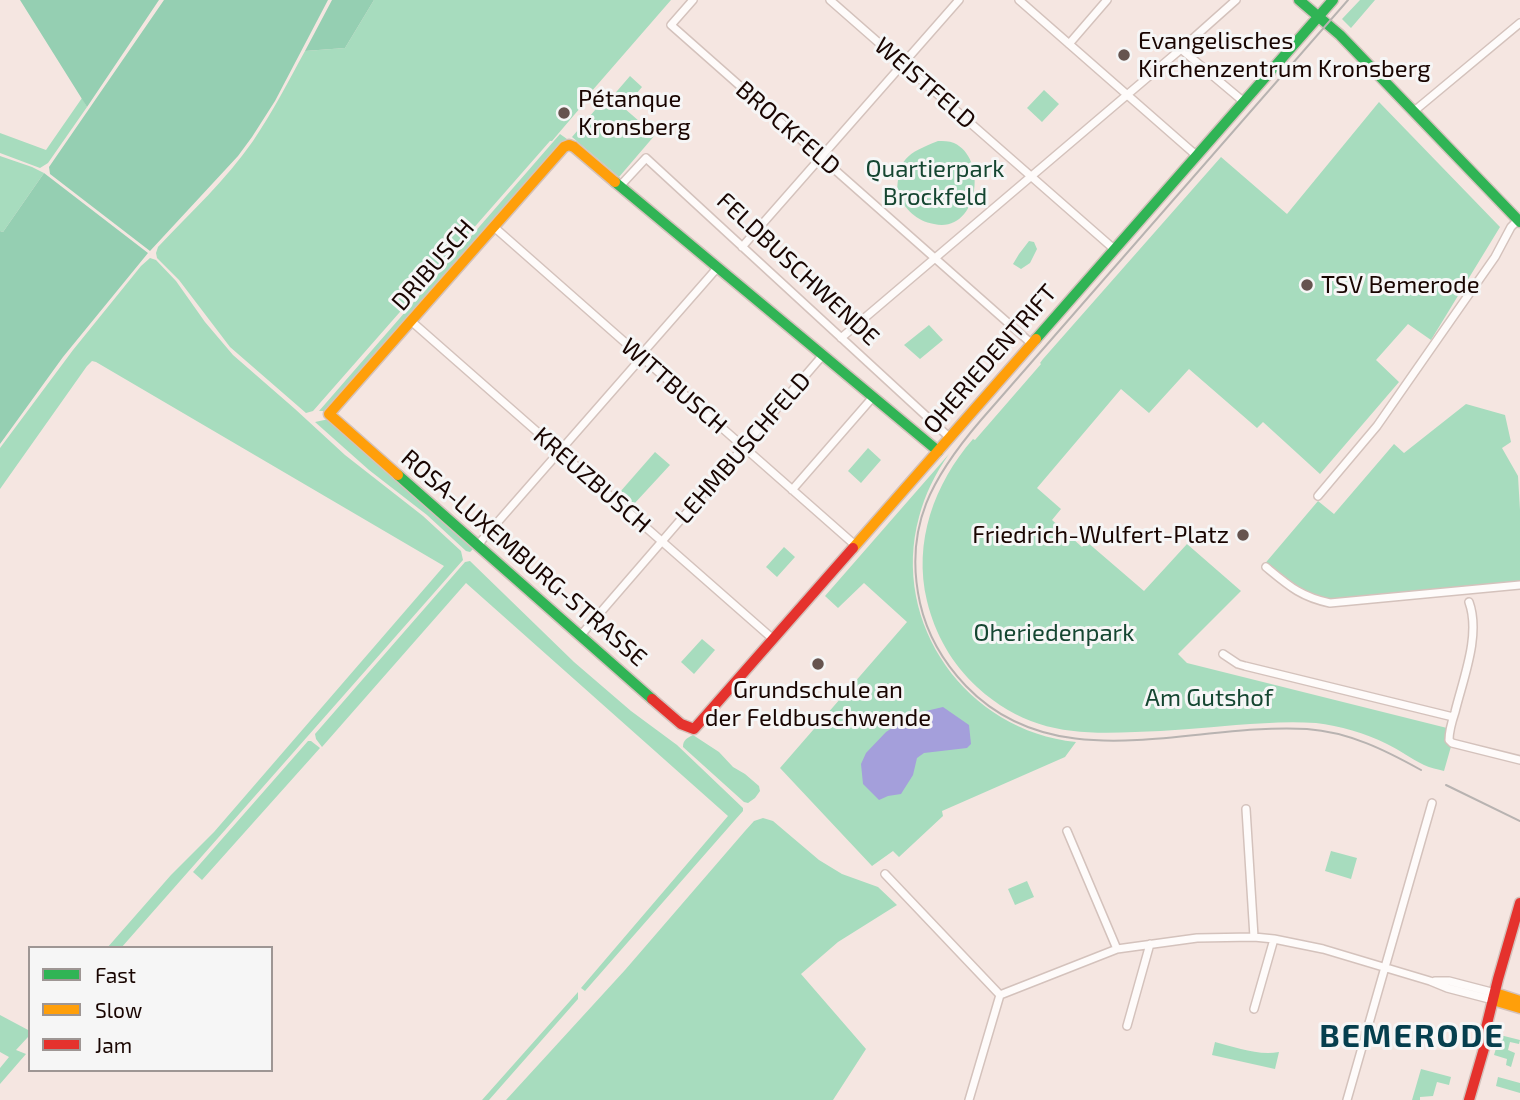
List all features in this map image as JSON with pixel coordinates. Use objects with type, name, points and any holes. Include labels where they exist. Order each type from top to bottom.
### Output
[{"type":"street","name":"BROCKFELD","points":[[693,0],[671,25],[1032,344]]},
{"type":"street","name":"WEISTFELD","points":[[830,0],[1114,249]]},
{"type":"street","points":[[742,247],[959,0]]},
{"type":"street","points":[[1019,0],[1197,156]]},
{"type":"street","points":[[1069,44],[1107,0]]},
{"type":"street","points":[[841,338],[1236,0]]},
{"type":"street","points":[[1299,0],[1340,35],[1519,221],[1511,227],[1494,257],[1377,426],[1318,496]]},
{"type":"street","name":"OHERIEDENTRIFT","points":[[694,729],[1333,0]]},
{"type":"street","points":[[1413,112],[1520,23]]},
{"type":"street","points":[[1181,48],[1244,102]]},
{"type":"street","name":"FELDBUSCHWENDE","points":[[569,145],[938,451]]},
{"type":"street","name":"DRIBUSCH","points":[[329,414],[565,146],[569,145]]},
{"type":"street","name":"FELDBUSCHWENDE","points":[[620,187],[646,158],[949,437]]},
{"type":"street","name":"WITTBUSCH","points":[[494,227],[855,545]]},
{"type":"street","points":[[478,547],[718,267]]},
{"type":"street","name":"KREUZBUSCH","points":[[411,321],[773,639]]},
{"type":"street","name":"LEHMBUSCHFELD","points":[[581,635],[823,355]]},
{"type":"street","points":[[792,490],[873,397]]},
{"type":"street","name":"ROSA-LUXEMBURG-STRASSE","points":[[329,414],[681,724],[694,729]]},
{"type":"street","points":[[1266,567],[1289,587],[1311,599],[1330,603],[1520,585]]},
{"type":"street","points":[[1469,602],[1473,620],[1472,645],[1449,740],[1520,760]]},
{"type":"street","points":[[1223,654],[1245,666],[1453,717]]},
{"type":"street","points":[[1347,1100],[1432,803]]},
{"type":"street","points":[[1246,809],[1254,937]]},
{"type":"street","points":[[1067,831],[1117,949]]},
{"type":"street","points":[[885,874],[1000,995]]},
{"type":"street","points":[[1467,1100],[1485,1045],[1483,1040],[1520,903]]},
{"type":"street","points":[[1000,995],[1117,949],[1198,938],[1254,937],[1323,949],[1447,988],[1520,1001]]},
{"type":"street","points":[[1254,1009],[1274,939]]},
{"type":"street","points":[[1127,1026],[1150,944]]},
{"type":"street","points":[[971,1100],[1000,995]]},
{"type":"street","points":[[1494,997],[1520,1008]]},
{"type":"green space","points":[[20,0],[159,0],[87,107]]},
{"type":"green space","points":[[164,0],[328,0],[275,101],[252,137],[238,156],[150,251],[50,174],[49,167]]},
{"type":"green space","points":[[332,0],[374,0],[345,48],[305,51]]},
{"type":"green space","points":[[374,0],[671,0],[552,141],[313,411],[306,413],[230,347],[179,280],[157,258],[156,253],[158,247],[220,183],[253,141],[305,51],[345,48]]},
{"type":"green space","points":[[1360,0],[1375,0],[1351,28],[1342,19]]},
{"type":"green space","points":[[630,76],[642,87],[624,108],[655,135],[619,177],[572,137],[601,103],[605,105]]},
{"type":"green space","points":[[1044,90],[1059,104],[1042,122],[1027,108]]},
{"type":"green space","points":[[82,98],[87,107],[48,163],[40,168],[0,153],[0,133],[46,150]]},
{"type":"green space","points":[[1379,102],[1500,227],[1431,340],[1408,324],[1376,360],[1399,382],[1320,474],[1263,422],[1257,428],[1189,369],[1149,413],[1121,389],[1037,488],[1061,509],[1052,520],[1082,547],[1087,542],[1144,591],[1187,544],[1241,591],[1178,654],[1187,663],[1451,729],[1452,743],[1444,771],[1424,765],[1370,736],[1316,723],[1276,722],[1112,733],[1070,731],[1032,721],[995,702],[977,687],[952,658],[935,625],[923,579],[925,536],[930,515],[947,475],[959,456],[1221,157],[1287,214]]},
{"type":"green space","points":[[560,134],[567,139],[327,411],[319,411]]},
{"type":"green space","name":"Quartierpark Brockfeld","points":[[938,141],[954,143],[965,151],[975,178],[969,207],[961,218],[949,224],[934,224],[922,220],[908,210],[897,195],[899,173],[906,159]]},
{"type":"green space","points":[[0,156],[44,173],[3,232],[0,231]]},
{"type":"green space","points":[[44,173],[148,253],[63,357],[0,444],[0,231],[3,232]]},
{"type":"green space","points":[[1029,241],[1034,242],[1037,249],[1030,263],[1021,269],[1013,264]]},
{"type":"green space","points":[[150,258],[156,260],[176,281],[233,355],[345,455],[423,516],[461,551],[463,560],[123,946],[109,946],[171,875],[214,832],[444,566],[92,361],[0,489],[0,448],[73,350]]},
{"type":"green space","points":[[929,325],[943,340],[920,359],[904,345]]},
{"type":"green space","points":[[1466,404],[1505,415],[1511,442],[1502,448],[1518,476],[1520,588],[1331,606],[1293,593],[1262,567],[1318,501],[1334,514],[1394,444],[1404,453]]},
{"type":"green space","points":[[329,419],[475,547],[470,552],[466,551],[315,422]]},
{"type":"green space","points":[[868,448],[881,460],[861,483],[848,471]]},
{"type":"green space","points":[[655,452],[670,465],[634,504],[620,492]]},
{"type":"green space","points":[[949,454],[924,500],[913,557],[916,596],[927,632],[946,666],[971,694],[1001,717],[1037,734],[1076,742],[1065,757],[942,811],[943,816],[899,857],[893,851],[872,866],[780,768],[907,622],[864,583],[838,608],[825,596]]},
{"type":"green space","points":[[784,547],[795,557],[777,577],[766,567]]},
{"type":"green space","points":[[470,561],[574,662],[631,711],[677,745],[743,808],[585,991],[581,988],[728,816],[466,583],[322,747],[316,739],[315,734],[465,562]]},
{"type":"green space","points":[[702,639],[715,650],[694,674],[681,662]]},
{"type":"green space","points":[[693,735],[719,752],[733,767],[759,786],[760,791],[755,798],[748,803],[744,802],[683,747],[686,740]]},
{"type":"green space","points":[[308,741],[320,748],[202,880],[193,872]]},
{"type":"green space","points":[[763,818],[773,821],[819,860],[842,874],[878,887],[897,905],[838,942],[801,974],[866,1049],[833,1100],[506,1100],[625,970],[754,821]]},
{"type":"green space","points":[[1331,851],[1357,858],[1351,879],[1325,871]]},
{"type":"green space","points":[[1027,881],[1034,897],[1015,905],[1008,889]]},
{"type":"green space","points":[[578,992],[578,999],[489,1100],[482,1100]]},
{"type":"green space","points":[[0,1015],[28,1030],[28,1037],[16,1050],[26,1054],[0,1084],[0,1068],[9,1057],[0,1052]]},
{"type":"green space","points":[[1500,1035],[1520,1040],[1519,1044],[1510,1042],[1508,1050],[1515,1053],[1511,1067],[1506,1065],[1507,1059],[1494,1055]]},
{"type":"green space","points":[[1215,1042],[1255,1052],[1279,1052],[1275,1069],[1212,1055]]},
{"type":"green space","points":[[1421,1069],[1451,1077],[1449,1085],[1437,1082],[1433,1096],[1412,1100]]},
{"type":"green space","points":[[1498,1077],[1520,1083],[1520,1093],[1496,1086]]},
{"type":"shaded area","points":[[943,707],[969,725],[971,744],[967,748],[924,753],[917,758],[913,775],[901,794],[879,800],[863,784],[861,764],[866,753],[886,732],[913,714]]},
{"type":"tram line","points":[[1348,0],[964,441],[936,482],[926,504],[919,526],[916,575],[927,626],[937,648],[958,677],[1002,715],[1042,732],[1084,740],[1128,740],[1263,729],[1307,729],[1366,743],[1421,770]]},
{"type":"tram line","points":[[1446,785],[1520,821]]},
{"type":"traffic: fast","points":[[1299,0],[1340,35],[1520,222]]},
{"type":"traffic: fast","points":[[1036,339],[1333,0]]},
{"type":"traffic: fast","points":[[615,182],[938,451]]},
{"type":"traffic: fast","points":[[398,475],[652,699]]},
{"type":"traffic: slow","points":[[398,475],[329,414],[564,147],[574,147],[615,182]]},
{"type":"traffic: slow","points":[[853,548],[1036,339]]},
{"type":"traffic: slow","points":[[1495,993],[1520,1001]]},
{"type":"traffic: slow","points":[[1493,1000],[1520,1008]]},
{"type":"traffic: jam","points":[[652,699],[681,724],[694,729],[853,548]]},
{"type":"traffic: jam","points":[[1469,1100],[1485,1045],[1483,1040],[1498,979],[1520,903]]},
{"type":"place","name":"Evangelisches Kirchenzentrum Kronsberg","points":[[1124,55]]},
{"type":"place","name":"Pétanque Kronsberg","points":[[564,113]]},
{"type":"place","name":"TSV Bemerode","points":[[1307,285]]},
{"type":"place","name":"Friedrich-Wulfert-Platz","points":[[1243,535]]},
{"type":"place","name":"Grundschule an der Feldbuschwende","points":[[818,664]]},
{"type":"district","name":"BEMERODE","points":[[1412,1036]]},
{"type":"park label","name":"Oheriedenpark","points":[[1054,633]]},
{"type":"park label","name":"Am Gutshof","points":[[1209,698]]}]
